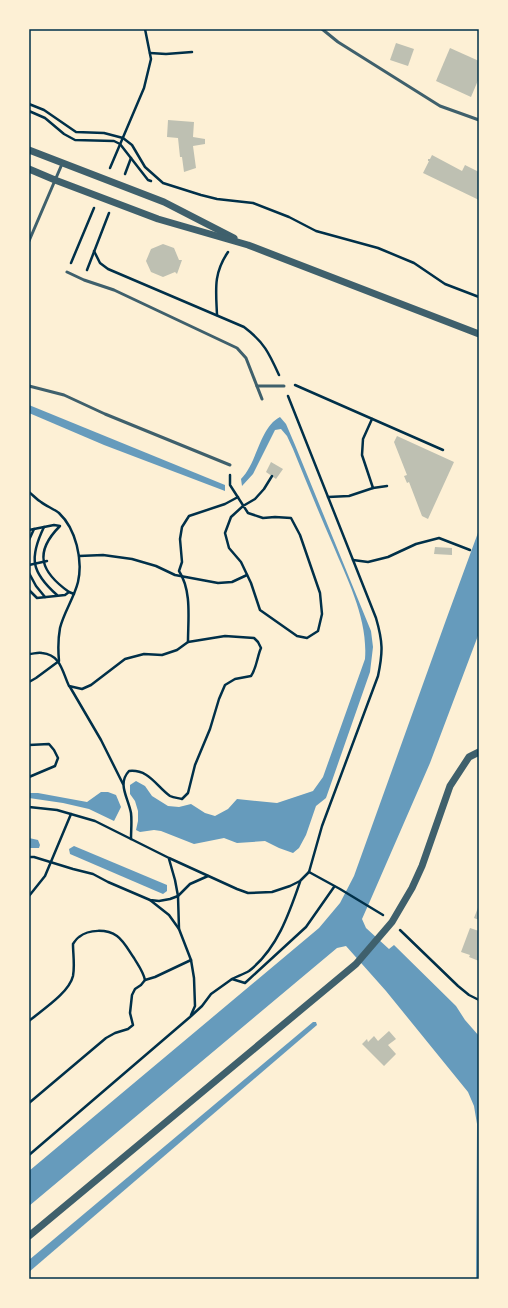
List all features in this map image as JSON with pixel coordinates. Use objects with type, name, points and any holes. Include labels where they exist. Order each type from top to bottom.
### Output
[{"type":"street","points":[[29,150],[62,164],[164,202],[248,245]]},
{"type":"street","points":[[29,169],[158,219],[248,245],[479,334]]},
{"type":"street","points":[[29,1236],[356,964],[392,922],[412,888],[422,866],[450,786],[469,757],[479,752]]},
{"type":"lane","points":[[322,29],[338,42],[440,106],[479,120]]},
{"type":"lane","points":[[29,241],[62,164]]},
{"type":"lane","points":[[67,272],[84,280],[114,290],[237,348],[246,358],[262,400]]},
{"type":"lane","points":[[29,386],[64,395],[105,414],[230,465]]},
{"type":"lane","points":[[257,386],[284,386]]},
{"type":"path","points":[[120,144],[144,88],[151,59],[145,29]]},
{"type":"path","points":[[150,53],[166,54],[192,52]]},
{"type":"path","points":[[29,104],[44,110],[76,132],[104,133],[123,138],[132,145],[145,167],[163,183],[202,196],[253,203],[289,217],[316,230],[378,248],[414,263],[445,284],[479,297]]},
{"type":"path","points":[[29,111],[45,118],[64,134],[74,140],[114,141],[120,144],[131,157]]},
{"type":"path","points":[[84,280],[113,202]]},
{"type":"path","points":[[217,315],[215,283],[221,262],[234,241]]},
{"type":"path","points":[[29,807],[57,810],[95,821],[169,858],[248,893],[272,892],[290,886],[300,881],[309,872],[322,826],[378,676],[382,658],[383,647],[381,633],[376,618],[284,386],[266,348],[257,336],[244,327],[108,269],[100,263],[94,252]]},
{"type":"path","points":[[294,384],[443,450]]},
{"type":"path","points":[[372,419],[363,439],[362,455],[373,488]]},
{"type":"path","points":[[230,465],[230,485],[243,506],[248,513],[263,518],[275,516],[291,518],[300,535],[320,593],[322,614],[318,631],[307,638],[296,636],[260,610],[251,583],[241,562],[229,548],[224,533],[231,517],[243,506],[255,500],[272,476]]},
{"type":"path","points":[[328,497],[349,496],[373,488],[387,486]]},
{"type":"path","points":[[29,492],[39,501],[59,513],[66,522],[75,540],[80,567],[74,594],[60,627],[58,646],[59,661],[69,686],[102,740],[123,784],[131,813],[131,839]]},
{"type":"path","points":[[188,642],[187,594],[183,577],[179,571],[182,562],[180,539],[182,527],[189,516],[225,504],[238,497]]},
{"type":"path","points":[[66,522],[60,526],[46,542],[44,551],[45,562],[52,578],[69,592],[74,594]]},
{"type":"path","points":[[29,530],[44,526],[60,526]]},
{"type":"path","points":[[44,526],[36,546],[34,555],[35,564],[44,583],[57,595]]},
{"type":"path","points":[[29,540],[34,528]]},
{"type":"path","points":[[353,560],[368,562],[388,557],[416,544],[439,538],[470,550]]},
{"type":"path","points":[[79,556],[103,554],[132,559],[156,566],[175,575],[218,583],[232,582],[247,575]]},
{"type":"path","points":[[29,566],[45,562]]},
{"type":"path","points":[[29,573],[36,586],[45,597]]},
{"type":"path","points":[[29,590],[37,598],[65,595],[69,592]]},
{"type":"path","points":[[69,686],[82,688],[91,685],[125,659],[144,654],[162,655],[177,650],[188,642],[225,636],[254,638],[258,642],[261,648],[257,658],[256,669],[251,676],[235,679],[225,686],[219,698],[210,729],[195,765],[188,793],[182,799],[172,797],[143,772],[137,770],[129,771],[125,776],[123,784]]},
{"type":"path","points":[[29,654],[40,652],[52,655],[59,661]]},
{"type":"path","points":[[29,682],[59,661]]},
{"type":"path","points":[[29,745],[49,744],[58,758],[55,766],[29,777]]},
{"type":"path","points":[[29,896],[45,876],[71,814]]},
{"type":"path","points":[[29,857],[93,874],[150,900],[169,915],[179,929],[191,960],[196,1006],[190,1017]]},
{"type":"path","points":[[169,858],[178,896],[179,929]]},
{"type":"path","points":[[309,872],[374,909]]},
{"type":"path","points":[[150,900],[159,901],[178,896],[190,884],[208,876]]},
{"type":"path","points":[[29,1155],[190,1017],[202,1006],[211,994],[232,979],[248,971],[262,958],[280,934],[300,881]]},
{"type":"path","points":[[232,979],[245,983],[306,927],[334,887]]},
{"type":"path","points":[[392,922],[458,986],[469,995],[479,1000]]},
{"type":"path","points":[[29,1021],[56,999],[70,982],[73,975],[73,944],[79,937],[87,932],[108,932],[117,936],[127,948],[143,973],[145,980]]},
{"type":"path","points":[[29,1103],[106,1038],[115,1033],[128,1029],[133,1025],[130,1013],[132,995],[135,989],[145,980],[155,977],[191,960]]},
{"type":"water","points":[[29,405],[225,485],[225,491],[104,445],[29,413]]},
{"type":"water","points":[[280,417],[286,424],[295,445],[371,631],[373,647],[370,672],[326,798],[316,806],[306,835],[299,848],[293,853],[265,841],[237,843],[224,838],[194,844],[161,831],[154,830],[140,832],[136,830],[138,811],[135,801],[130,794],[130,785],[136,781],[145,786],[152,796],[168,806],[179,807],[191,804],[205,813],[215,816],[228,809],[237,799],[277,803],[313,791],[323,777],[365,659],[363,629],[356,600],[293,449],[287,436],[281,429],[275,430],[253,474],[242,486],[241,479],[247,472],[267,429]]},
{"type":"water","points":[[479,530],[479,633],[430,763],[362,919],[366,928],[389,949],[394,945],[456,1006],[465,1020],[479,1036],[479,1279],[476,1279],[477,1124],[474,1106],[468,1092],[386,991],[346,946],[337,948],[29,1206],[29,1171],[319,928],[340,903],[354,876]]},
{"type":"water","points":[[101,792],[108,792],[116,795],[121,807],[114,821],[89,809],[63,803],[29,798],[29,793],[38,793],[87,802]]},
{"type":"water","points":[[29,838],[38,840],[40,845],[39,848],[29,848]]},
{"type":"water","points":[[74,846],[167,885],[167,891],[163,894],[70,854],[69,849]]},
{"type":"water","points":[[313,1022],[316,1022],[317,1025],[29,1272],[29,1260]]},
{"type":"building","points":[[396,43],[414,49],[408,66],[390,60]]},
{"type":"building","points":[[450,48],[479,61],[479,78],[471,97],[436,81]]},
{"type":"building","points":[[168,120],[194,122],[193,137],[205,139],[205,144],[193,146],[196,168],[184,172],[182,157],[180,157],[178,138],[167,137]]},
{"type":"building","points":[[432,155],[462,171],[465,165],[479,172],[479,200],[423,173],[429,161],[428,159],[430,159]]},
{"type":"building","points":[[163,244],[174,248],[179,260],[182,260],[177,274],[175,272],[163,277],[151,272],[146,261],[151,249]]},
{"type":"building","points":[[397,436],[454,462],[428,519],[422,516],[409,482],[407,483],[404,476],[407,475],[394,442]]},
{"type":"building","points":[[271,462],[283,469],[276,479],[266,472]]},
{"type":"building","points":[[435,547],[452,548],[452,555],[434,554]]},
{"type":"building","points":[[479,905],[479,920],[474,918]]},
{"type":"building","points":[[470,928],[479,931],[479,961],[469,957],[470,955],[461,952]]},
{"type":"building","points":[[389,1031],[396,1039],[388,1045],[396,1054],[384,1066],[362,1044],[367,1039],[368,1042],[374,1036],[378,1041]]}]
